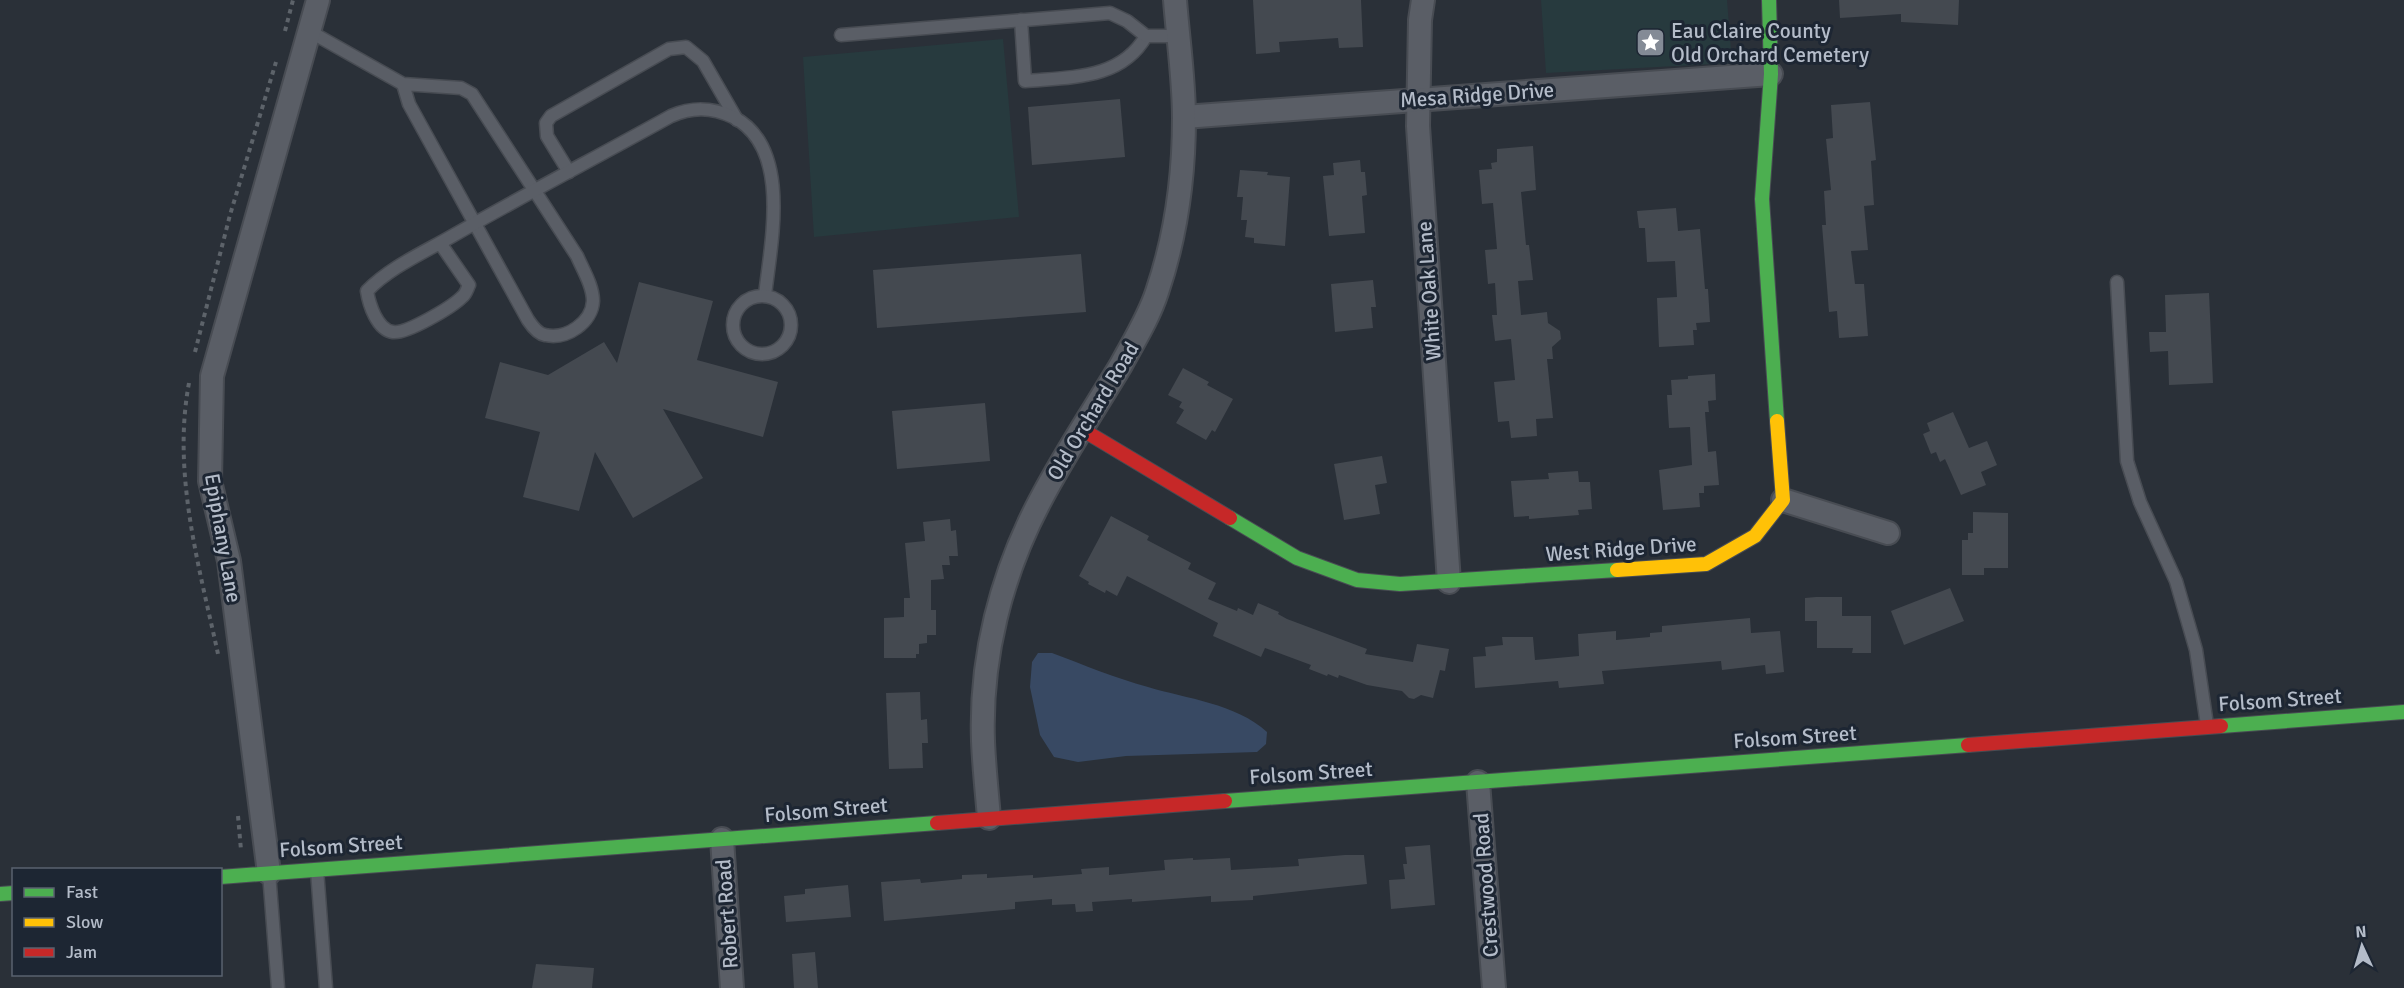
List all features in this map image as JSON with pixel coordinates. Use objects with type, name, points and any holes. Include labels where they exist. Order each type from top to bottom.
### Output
[{"type":"street","name":"Epiphany Lane","points":[[268,873],[229,561],[210,481],[212,376],[318,0]]},
{"type":"street","name":"Old Orchard Road","points":[[989,818],[983,742],[983,702],[988,652],[998,608],[1015,554],[1040,500],[1138,334],[1156,294],[1172,243],[1182,176],[1184,117],[1175,0]]},
{"type":"street","name":"White Oak Lane","points":[[1423,0],[1420,20],[1418,126],[1449,582]]},
{"type":"street","points":[[1769,0],[1771,74],[1762,199],[1783,500],[1888,533]]},
{"type":"street","name":"Mesa Ridge Drive","points":[[1184,117],[1771,74]]},
{"type":"street","name":"West Ridge Drive","points":[[1083,430],[1297,558],[1323,570],[1368,581],[1400,584],[1449,582],[1706,564],[1755,536],[1783,500]]},
{"type":"street","name":"Folsom Street","points":[[222,877],[2404,712]]},
{"type":"street","name":"Crestwood Road","points":[[1478,782],[1494,988]]},
{"type":"street","name":"Robert Road","points":[[722,839],[732,988]]},
{"type":"lane","points":[[841,35],[1110,14],[1127,21],[1146,36],[1178,36]]},
{"type":"lane","points":[[1021,20],[1025,81],[1093,75],[1115,66],[1137,50],[1146,36]]},
{"type":"lane","points":[[309,31],[403,84],[461,88],[472,94],[577,256],[593,300],[589,316],[576,328],[560,335],[544,336],[534,329],[409,104],[403,84]]},
{"type":"lane","points":[[569,172],[547,136],[546,123],[551,116],[669,49],[687,47],[703,61],[737,120]]},
{"type":"lane","points":[[440,243],[469,285],[464,296],[446,309],[403,332],[391,332],[384,328],[369,306],[367,291],[376,281],[440,243],[474,223],[685,110],[712,110],[737,120],[753,131],[768,157],[775,215],[765,295]]},
{"type":"lane","points":[[2117,282],[2127,461],[2140,502],[2176,581],[2196,650],[2207,726]]},
{"type":"lane","points":[[765,295],[782,303],[788,310],[791,329],[783,345],[775,351],[757,354],[740,344],[734,336],[732,326],[734,316],[746,300],[765,295]]},
{"type":"lane","points":[[317,869],[326,988]]},
{"type":"lane","points":[[268,873],[278,988]]},
{"type":"green space","points":[[1541,0],[1727,0],[1732,63],[1546,73]]},
{"type":"green space","points":[[1003,39],[1019,217],[814,237],[803,57]]},
{"type":"water","points":[[1038,653],[1052,653],[1136,683],[1226,708],[1254,722],[1267,732],[1266,744],[1257,752],[1126,756],[1078,762],[1054,757],[1040,735],[1030,687],[1032,662]]},
{"type":"building","points":[[1253,0],[1361,0],[1363,47],[1339,48],[1338,38],[1279,42],[1280,52],[1256,54]]},
{"type":"building","points":[[1839,0],[1959,0],[1958,25],[1901,22],[1901,14],[1840,18]]},
{"type":"building","points":[[1120,99],[1125,157],[1032,165],[1028,107]]},
{"type":"building","points":[[1870,102],[1876,160],[1871,161],[1874,205],[1864,206],[1868,250],[1851,251],[1855,284],[1864,284],[1868,336],[1839,338],[1837,311],[1829,312],[1822,225],[1826,225],[1824,191],[1831,190],[1826,139],[1833,138],[1831,105]]},
{"type":"building","points":[[1533,146],[1536,190],[1521,192],[1526,245],[1529,245],[1533,280],[1518,281],[1521,315],[1547,312],[1548,323],[1560,331],[1561,339],[1552,347],[1553,359],[1547,359],[1553,418],[1536,419],[1537,436],[1511,438],[1509,421],[1498,422],[1494,382],[1515,380],[1511,339],[1495,341],[1492,315],[1497,315],[1495,283],[1488,284],[1485,250],[1497,249],[1493,203],[1482,204],[1479,170],[1492,169],[1491,163],[1497,162],[1497,149]]},
{"type":"building","points":[[1360,160],[1361,172],[1365,172],[1367,195],[1362,196],[1365,233],[1329,236],[1323,176],[1334,175],[1333,163]]},
{"type":"building","points":[[1240,170],[1268,172],[1267,175],[1290,177],[1285,246],[1254,243],[1254,238],[1245,237],[1247,220],[1241,220],[1243,197],[1237,197]]},
{"type":"building","points":[[1676,208],[1678,231],[1700,229],[1710,322],[1696,323],[1697,330],[1693,330],[1694,345],[1659,347],[1657,298],[1677,297],[1675,261],[1647,262],[1645,228],[1639,228],[1637,211]]},
{"type":"building","points":[[1081,254],[1086,312],[877,328],[873,270]]},
{"type":"building","points":[[1373,280],[1376,307],[1371,307],[1373,328],[1335,332],[1331,284]]},
{"type":"building","points":[[639,282],[713,301],[697,360],[778,382],[763,437],[663,409],[703,478],[633,518],[595,452],[579,511],[523,497],[540,432],[485,418],[500,362],[548,375],[604,342],[617,363]]},
{"type":"building","points":[[2209,293],[2213,383],[2169,385],[2168,351],[2150,352],[2149,332],[2166,332],[2165,295]]},
{"type":"building","points":[[1183,368],[1209,382],[1207,385],[1233,399],[1215,432],[1212,430],[1206,440],[1176,423],[1184,410],[1179,407],[1182,402],[1168,395]]},
{"type":"building","points":[[1715,374],[1716,400],[1708,401],[1709,412],[1705,412],[1708,452],[1716,451],[1719,485],[1704,486],[1704,493],[1699,493],[1700,507],[1663,510],[1659,470],[1692,465],[1690,427],[1669,428],[1667,395],[1672,395],[1671,380]]},
{"type":"building","points":[[985,403],[990,461],[897,469],[892,411]]},
{"type":"building","points":[[1953,412],[1969,448],[1987,441],[1997,465],[1981,472],[1986,485],[1961,495],[1945,459],[1940,462],[1936,452],[1931,454],[1923,434],[1930,431],[1927,423]]},
{"type":"building","points":[[1382,456],[1387,483],[1375,485],[1380,514],[1344,520],[1334,464]]},
{"type":"building","points":[[1578,471],[1579,482],[1590,482],[1592,509],[1578,510],[1579,515],[1529,519],[1529,516],[1514,517],[1511,481],[1549,479],[1548,473]]},
{"type":"building","points":[[1973,512],[2008,513],[2008,568],[1984,568],[1984,575],[1962,575],[1962,540],[1968,540],[1968,533],[1973,533]]},
{"type":"building","points":[[1111,516],[1149,536],[1147,540],[1191,563],[1188,569],[1216,583],[1208,599],[1237,611],[1238,608],[1253,615],[1258,603],[1279,612],[1278,614],[1287,619],[1367,649],[1365,654],[1413,662],[1417,644],[1449,649],[1445,671],[1440,670],[1433,698],[1421,695],[1414,699],[1409,698],[1402,691],[1367,685],[1339,675],[1338,678],[1328,674],[1327,676],[1309,669],[1311,665],[1265,648],[1261,657],[1213,636],[1218,623],[1127,576],[1117,596],[1106,590],[1105,593],[1088,584],[1089,582],[1079,576]]},
{"type":"building","points":[[950,519],[951,531],[956,530],[958,556],[949,556],[950,565],[942,565],[944,579],[931,580],[931,610],[936,610],[936,635],[927,635],[927,643],[919,644],[919,654],[916,654],[916,658],[884,658],[884,618],[904,617],[904,598],[910,598],[905,543],[925,541],[923,522]]},
{"type":"building","points":[[1950,588],[1964,621],[1904,645],[1891,611]]},
{"type":"building","points":[[1842,597],[1842,616],[1871,616],[1871,653],[1852,653],[1853,648],[1817,648],[1817,621],[1805,621],[1805,598]]},
{"type":"building","points":[[1750,618],[1751,633],[1780,631],[1784,672],[1766,674],[1765,665],[1722,670],[1721,661],[1602,671],[1604,684],[1559,688],[1558,681],[1475,688],[1473,657],[1486,656],[1485,647],[1503,645],[1502,637],[1533,637],[1535,660],[1579,656],[1578,634],[1616,631],[1616,640],[1650,637],[1650,633],[1662,632],[1662,626]]},
{"type":"building","points":[[920,692],[921,720],[927,719],[928,743],[922,743],[923,768],[889,769],[886,693]]},
{"type":"building","points":[[1430,845],[1435,905],[1391,909],[1389,880],[1405,879],[1403,864],[1407,864],[1405,847]]},
{"type":"building","points":[[1364,855],[1367,884],[1253,896],[1253,900],[1211,902],[1211,896],[1132,902],[1132,899],[1092,902],[1093,911],[1076,912],[1075,904],[1052,905],[1052,899],[1015,902],[1015,909],[884,921],[881,882],[920,879],[921,883],[962,879],[962,875],[987,874],[987,878],[1033,875],[1033,878],[1082,874],[1081,869],[1109,867],[1109,875],[1165,870],[1164,860],[1193,858],[1193,860],[1230,858],[1231,870],[1299,866],[1298,859]]},
{"type":"building","points":[[848,885],[851,917],[786,922],[784,896],[805,894],[805,889]]},
{"type":"building","points":[[815,952],[818,988],[794,988],[792,954]]},
{"type":"building","points":[[536,964],[594,968],[592,988],[532,988]]},
{"type":"traffic: fast","points":[[1769,0],[1771,74],[1762,199],[1777,421]]},
{"type":"traffic: fast","points":[[1230,518],[1297,558],[1357,580],[1400,584],[1617,570]]},
{"type":"traffic: fast","points":[[2221,726],[2404,712]]},
{"type":"traffic: fast","points":[[1225,801],[1968,745]]},
{"type":"traffic: fast","points":[[222,877],[937,823]]},
{"type":"traffic: fast","points":[[0,894],[12,893]]},
{"type":"traffic: slow","points":[[1617,570],[1706,564],[1755,536],[1783,500],[1777,421]]},
{"type":"traffic: jam","points":[[1083,430],[1230,518]]},
{"type":"traffic: jam","points":[[1968,745],[2221,726]]},
{"type":"traffic: jam","points":[[937,823],[1225,801]]},
{"type":"place","name":"Eau Claire County Old Orchard Cemetery","points":[[1650,43]]}]
